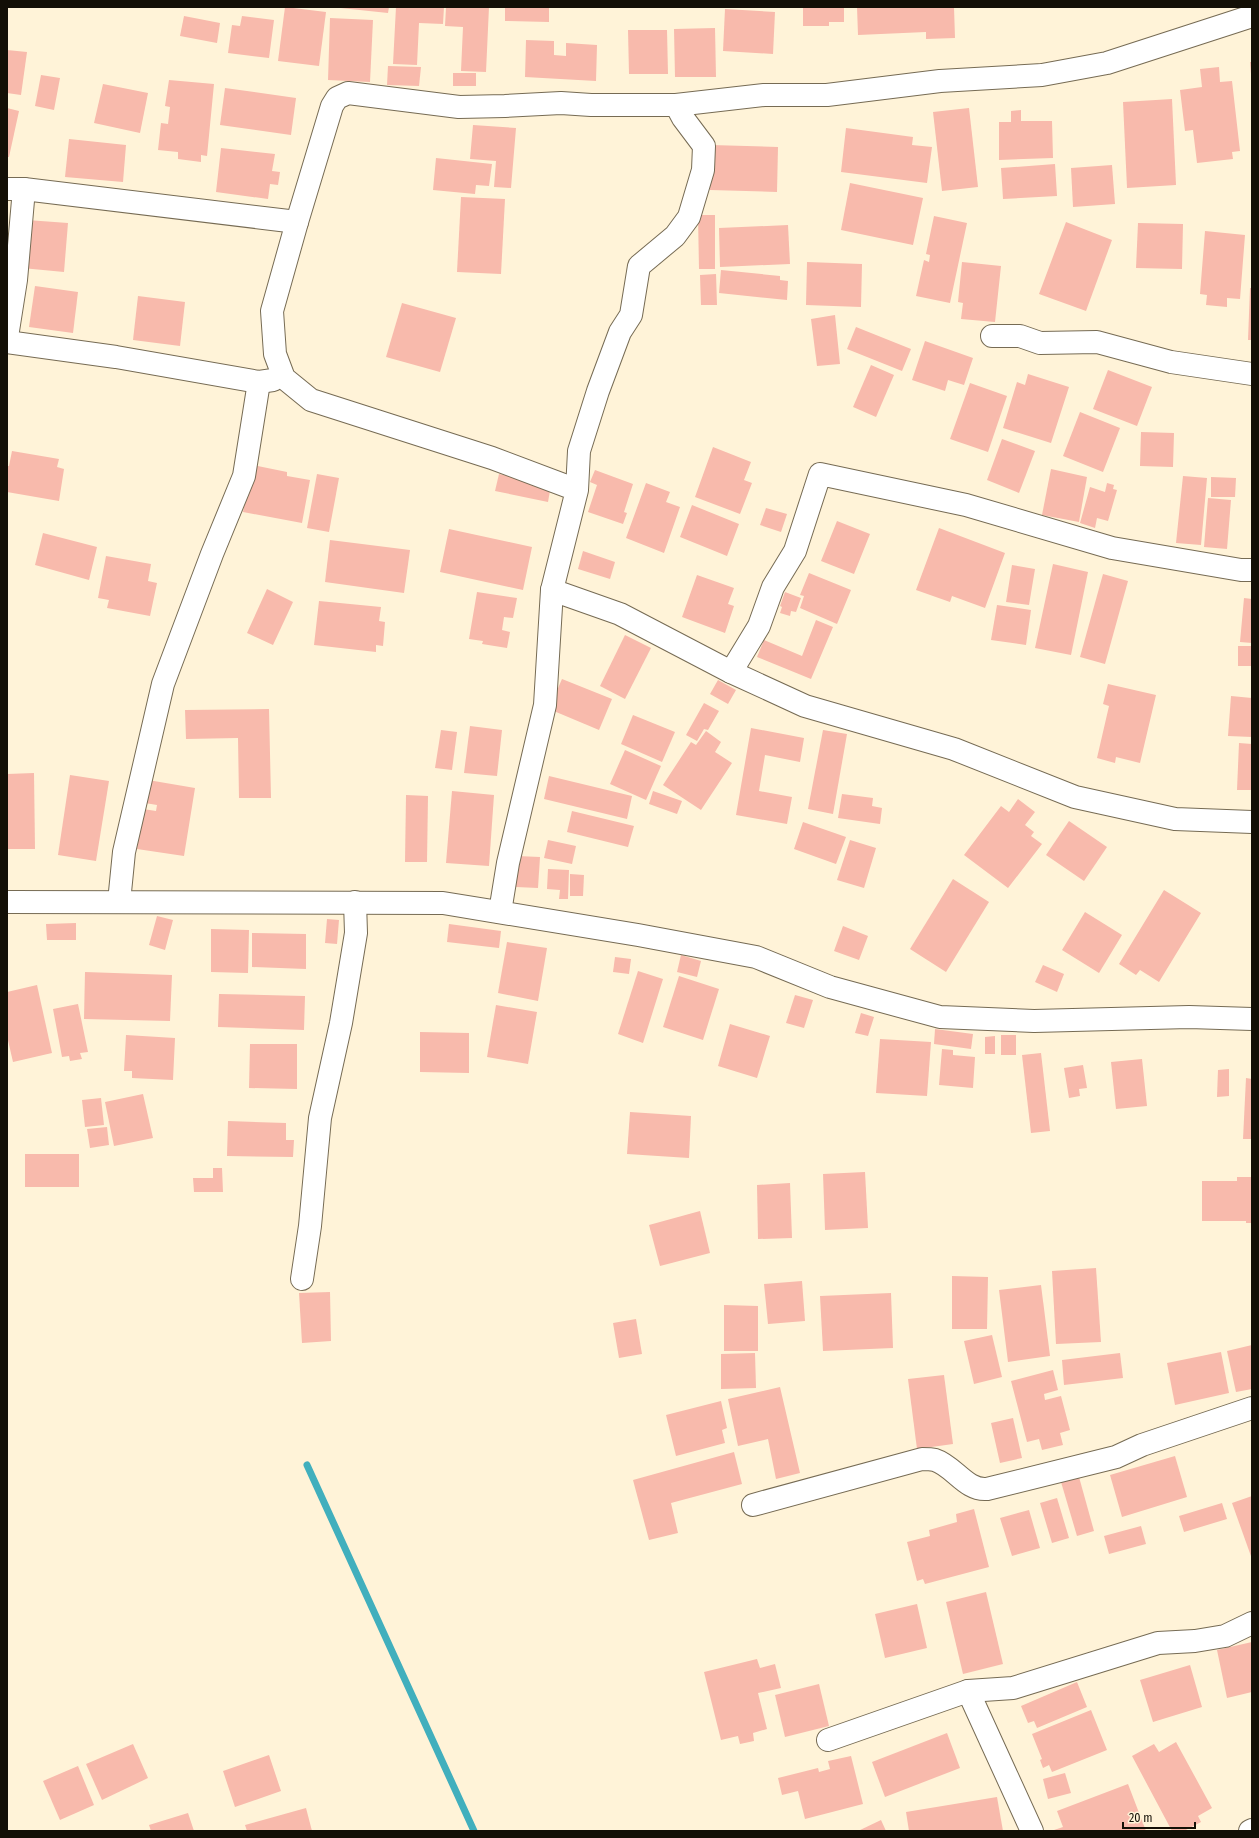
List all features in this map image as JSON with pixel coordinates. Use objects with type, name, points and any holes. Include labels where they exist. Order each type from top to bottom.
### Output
[{"type":"street","points":[[577,490],[492,458],[311,400],[284,378],[275,354],[272,311],[296,222],[332,106],[337,98],[348,93],[459,107],[547,103],[591,105],[676,105],[764,95],[827,95],[940,82],[1042,75],[1106,63],[1252,16]]},
{"type":"street","points":[[500,912],[508,864],[545,704],[552,590],[577,490],[579,451],[598,391],[620,332],[631,316],[639,266],[675,236],[690,217],[703,170],[704,146],[683,118],[676,105]]},
{"type":"street","points":[[7,337],[16,280],[16,189],[296,222]]},
{"type":"street","points":[[992,336],[1020,336],[1040,343],[1097,342],[1171,362],[1252,374]]},
{"type":"street","points":[[7,342],[116,357],[259,382],[284,378]]},
{"type":"street","points":[[119,902],[124,852],[163,684],[212,554],[244,476],[259,382]]},
{"type":"street","points":[[731,672],[759,626],[773,587],[795,550],[820,474],[966,505],[1112,548],[1241,570],[1252,570]]},
{"type":"street","points":[[552,590],[620,614],[731,672],[805,706],[954,749],[1075,797],[1175,819],[1252,822]]},
{"type":"street","points":[[7,902],[443,903],[638,935],[756,957],[830,987],[940,1018],[1034,1021],[1189,1018],[1252,1019]]},
{"type":"street","points":[[302,1279],[310,1226],[320,1118],[341,1023],[356,933],[355,902]]},
{"type":"street","points":[[753,1505],[922,1459],[935,1460],[974,1487],[987,1489],[1116,1457],[1142,1444],[1252,1408]]},
{"type":"street","points":[[828,1740],[968,1691],[1013,1688],[1158,1642],[1195,1641],[1225,1636],[1252,1623]]},
{"type":"street","points":[[968,1691],[1032,1831]]},
{"type":"building","points":[[285,7],[326,12],[319,66],[278,61]]},
{"type":"building","points":[[331,7],[389,7],[388,13]]},
{"type":"building","points":[[396,7],[444,7],[443,24],[419,23],[417,65],[393,64]]},
{"type":"building","points":[[446,7],[489,7],[486,72],[461,71],[463,27],[445,26]]},
{"type":"building","points":[[505,7],[549,7],[549,22],[505,21]]},
{"type":"building","points":[[803,7],[844,7],[844,22],[829,22],[829,26],[803,26]]},
{"type":"building","points":[[857,7],[954,7],[955,38],[926,39],[926,32],[858,35]]},
{"type":"building","points":[[725,9],[775,12],[773,54],[723,51]]},
{"type":"building","points":[[184,16],[220,23],[217,43],[180,36]]},
{"type":"building","points":[[242,16],[274,20],[269,58],[228,53],[232,25],[240,26]]},
{"type":"building","points":[[330,18],[373,20],[370,82],[328,80]]},
{"type":"building","points":[[715,28],[716,77],[675,77],[674,29]]},
{"type":"building","points":[[628,30],[667,30],[668,74],[629,74]]},
{"type":"building","points":[[526,40],[554,41],[554,55],[566,56],[566,43],[597,45],[596,81],[525,77]]},
{"type":"building","points":[[7,50],[27,52],[21,95],[7,93]]},
{"type":"building","points":[[1250,62],[1252,62],[1252,74],[1251,74]]},
{"type":"building","points":[[388,66],[421,67],[419,86],[387,85]]},
{"type":"building","points":[[1219,67],[1220,82],[1232,81],[1240,151],[1232,152],[1233,159],[1197,163],[1193,130],[1185,131],[1180,90],[1202,87],[1200,69]]},
{"type":"building","points":[[453,73],[476,73],[476,86],[453,86]]},
{"type":"building","points":[[41,75],[60,78],[54,110],[35,106]]},
{"type":"building","points":[[169,80],[214,84],[207,156],[201,155],[201,162],[178,159],[178,152],[158,150],[161,123],[168,124],[170,107],[165,106]]},
{"type":"building","points":[[103,84],[148,93],[140,133],[94,123]]},
{"type":"building","points":[[225,88],[296,98],[291,135],[220,125]]},
{"type":"building","points":[[1172,99],[1176,185],[1127,188],[1123,102]]},
{"type":"building","points":[[7,108],[19,111],[9,157],[7,157]]},
{"type":"building","points":[[969,108],[978,187],[942,191],[933,112]]},
{"type":"building","points":[[1021,110],[1021,121],[1052,121],[1053,158],[999,160],[999,122],[1011,122],[1011,111]]},
{"type":"building","points":[[473,125],[516,128],[511,188],[494,187],[496,161],[470,159]]},
{"type":"building","points":[[846,128],[913,137],[912,145],[932,147],[927,183],[841,172]]},
{"type":"building","points":[[69,139],[126,145],[123,182],[65,177]]},
{"type":"building","points":[[711,145],[778,147],[777,192],[710,190]]},
{"type":"building","points":[[221,148],[275,154],[272,171],[280,172],[278,185],[270,184],[268,199],[216,192]]},
{"type":"building","points":[[436,158],[492,164],[489,186],[476,185],[475,194],[433,190]]},
{"type":"building","points":[[1055,164],[1057,196],[1003,199],[1001,168]]},
{"type":"building","points":[[1112,165],[1115,204],[1073,207],[1071,168]]},
{"type":"building","points":[[850,183],[923,198],[913,245],[841,230]]},
{"type":"building","points":[[461,197],[505,199],[501,274],[457,272]]},
{"type":"building","points":[[698,215],[715,215],[715,269],[699,269]]},
{"type":"building","points":[[934,216],[967,223],[950,303],[916,296],[924,260],[929,262],[930,255],[926,254]]},
{"type":"building","points":[[27,220],[68,223],[64,272],[22,268]]},
{"type":"building","points":[[1066,222],[1112,240],[1086,311],[1039,294]]},
{"type":"building","points":[[1138,223],[1183,224],[1182,269],[1136,268]]},
{"type":"building","points":[[788,225],[790,264],[720,267],[719,228]]},
{"type":"building","points":[[1205,231],[1245,235],[1240,299],[1227,298],[1227,307],[1206,305],[1207,295],[1200,294]]},
{"type":"building","points":[[807,262],[862,264],[861,307],[806,305]]},
{"type":"building","points":[[962,262],[1001,266],[995,322],[961,319],[963,303],[958,302]]},
{"type":"building","points":[[721,270],[780,276],[780,280],[788,281],[787,300],[719,293]]},
{"type":"building","points":[[716,274],[717,305],[701,305],[700,275]]},
{"type":"building","points":[[35,286],[78,292],[73,333],[29,327]]},
{"type":"building","points":[[1250,288],[1252,288],[1252,340],[1248,340]]},
{"type":"building","points":[[138,296],[185,302],[180,346],[133,340]]},
{"type":"building","points":[[402,303],[456,318],[440,372],[386,357]]},
{"type":"building","points":[[835,315],[840,364],[817,366],[811,319]]},
{"type":"building","points":[[856,327],[911,349],[902,371],[847,349]]},
{"type":"building","points":[[925,341],[973,358],[964,385],[948,380],[945,391],[912,380]]},
{"type":"building","points":[[871,365],[894,375],[876,417],[853,407]]},
{"type":"building","points":[[1108,370],[1152,387],[1137,426],[1093,409]]},
{"type":"building","points":[[1028,374],[1069,387],[1051,443],[1003,428],[1017,382],[1025,385]]},
{"type":"building","points":[[970,383],[1007,396],[988,452],[950,439]]},
{"type":"building","points":[[1080,412],[1120,428],[1103,472],[1063,456]]},
{"type":"building","points":[[1141,432],[1174,433],[1173,467],[1140,466]]},
{"type":"building","points":[[1002,439],[1035,451],[1019,493],[987,480]]},
{"type":"building","points":[[713,447],[751,462],[744,480],[752,483],[740,514],[695,497]]},
{"type":"building","points":[[12,451],[59,459],[57,467],[64,469],[59,501],[7,492],[7,466],[9,466]]},
{"type":"building","points":[[253,465],[287,472],[287,476],[310,480],[302,523],[243,512]]},
{"type":"building","points":[[1051,469],[1087,477],[1079,522],[1042,515]]},
{"type":"building","points":[[595,470],[633,484],[624,512],[627,513],[623,524],[588,512],[597,485],[590,482]]},
{"type":"building","points":[[317,474],[339,478],[329,532],[307,528]]},
{"type":"building","points":[[499,474],[551,485],[548,502],[495,491]]},
{"type":"building","points":[[1183,476],[1207,478],[1201,545],[1176,543]]},
{"type":"building","points":[[1211,477],[1236,478],[1235,497],[1211,497]]},
{"type":"building","points":[[646,483],[670,492],[666,502],[680,507],[664,553],[626,538]]},
{"type":"building","points":[[1107,483],[1114,485],[1113,489],[1117,490],[1108,521],[1097,518],[1095,528],[1080,523],[1090,487],[1105,492]]},
{"type":"building","points":[[1208,498],[1231,500],[1227,549],[1204,547]]},
{"type":"building","points":[[692,505],[739,524],[727,556],[680,537]]},
{"type":"building","points":[[766,508],[787,514],[781,532],[760,525]]},
{"type":"building","points":[[837,521],[870,534],[854,574],[821,561]]},
{"type":"building","points":[[939,528],[1005,553],[985,608],[952,596],[950,602],[916,590]]},
{"type":"building","points":[[449,529],[532,547],[523,590],[440,572]]},
{"type":"building","points":[[43,533],[97,547],[89,580],[35,565]]},
{"type":"building","points":[[330,540],[410,550],[404,593],[325,582]]},
{"type":"building","points":[[583,551],[615,562],[610,579],[578,569]]},
{"type":"building","points":[[106,556],[151,564],[148,581],[157,583],[150,616],[107,608],[109,600],[98,598]]},
{"type":"building","points":[[1053,564],[1088,572],[1071,655],[1035,648]]},
{"type":"building","points":[[1012,565],[1035,569],[1029,605],[1006,602]]},
{"type":"building","points":[[809,573],[851,590],[837,624],[800,608],[804,596],[800,595]]},
{"type":"building","points":[[1103,574],[1128,581],[1105,664],[1080,657]]},
{"type":"building","points":[[697,575],[734,588],[728,604],[734,606],[725,633],[682,617]]},
{"type":"building","points":[[267,589],[293,602],[273,645],[247,633]]},
{"type":"building","points":[[477,592],[517,598],[513,618],[504,617],[502,630],[510,632],[507,648],[482,644],[483,641],[469,639]]},
{"type":"building","points":[[785,592],[801,598],[796,612],[791,611],[790,616],[780,613],[782,607],[780,606]]},
{"type":"building","points":[[1244,598],[1252,599],[1252,643],[1240,642]]},
{"type":"building","points":[[319,601],[381,607],[379,621],[385,622],[383,646],[376,645],[376,652],[314,645]]},
{"type":"building","points":[[997,605],[1031,610],[1026,645],[991,640]]},
{"type":"building","points":[[816,620],[833,627],[811,679],[757,657],[764,640],[802,656]]},
{"type":"building","points":[[625,635],[651,648],[625,699],[600,686]]},
{"type":"building","points":[[1238,646],[1252,646],[1252,666],[1238,666]]},
{"type":"building","points":[[562,679],[612,699],[599,730],[549,709]]},
{"type":"building","points":[[718,680],[736,690],[728,704],[710,694]]},
{"type":"building","points":[[1108,684],[1156,695],[1140,763],[1116,757],[1115,763],[1097,758],[1109,706],[1103,704]]},
{"type":"building","points":[[1231,696],[1252,698],[1252,737],[1228,736]]},
{"type":"building","points":[[704,703],[719,711],[708,730],[704,729],[697,741],[686,735]]},
{"type":"building","points":[[269,709],[271,798],[239,798],[238,738],[186,739],[185,710]]},
{"type":"building","points":[[633,715],[675,732],[662,762],[621,744]]},
{"type":"building","points":[[470,726],[502,730],[497,776],[464,773]]},
{"type":"building","points":[[751,728],[804,738],[800,762],[765,755],[759,791],[792,797],[787,824],[736,815]]},
{"type":"building","points":[[441,730],[457,732],[452,770],[435,768]]},
{"type":"building","points":[[823,730],[847,734],[833,814],[808,809]]},
{"type":"building","points":[[706,731],[721,742],[715,752],[732,763],[701,810],[663,785],[691,742],[696,745]]},
{"type":"building","points":[[1239,743],[1252,744],[1252,790],[1237,790]]},
{"type":"building","points":[[625,750],[661,766],[646,800],[610,784]]},
{"type":"building","points":[[34,773],[35,849],[7,849],[7,774]]},
{"type":"building","points":[[70,775],[109,781],[96,861],[58,855]]},
{"type":"building","points":[[549,776],[632,796],[627,819],[544,799]]},
{"type":"building","points":[[148,780],[195,788],[184,856],[137,849],[143,809],[156,811],[157,805],[145,803]]},
{"type":"building","points":[[452,791],[494,795],[489,866],[446,863]]},
{"type":"building","points":[[653,791],[682,801],[677,814],[649,804]]},
{"type":"building","points":[[842,794],[873,798],[872,806],[882,808],[880,824],[838,818]]},
{"type":"building","points":[[406,795],[428,796],[427,862],[405,862]]},
{"type":"building","points":[[1018,799],[1035,812],[1025,825],[1034,832],[1031,836],[1042,844],[1008,888],[964,855],[1001,806],[1009,812]]},
{"type":"building","points":[[572,811],[634,826],[628,847],[567,832]]},
{"type":"building","points":[[1069,821],[1107,847],[1084,881],[1046,855]]},
{"type":"building","points":[[803,822],[846,837],[836,864],[794,849]]},
{"type":"building","points":[[548,840],[576,846],[572,864],[544,858]]},
{"type":"building","points":[[850,840],[876,848],[864,888],[837,880]]},
{"type":"building","points":[[517,856],[540,857],[538,888],[516,887]]},
{"type":"building","points":[[548,869],[569,870],[568,899],[559,899],[560,890],[547,889]]},
{"type":"building","points":[[570,874],[584,875],[583,896],[570,896]]},
{"type":"building","points":[[953,879],[989,902],[946,972],[910,949]]},
{"type":"building","points":[[1164,890],[1201,913],[1159,982],[1140,970],[1136,975],[1119,964]]},
{"type":"building","points":[[1085,912],[1122,935],[1099,973],[1062,950]]},
{"type":"building","points":[[157,916],[173,920],[165,950],[149,945]]},
{"type":"building","points":[[327,919],[339,920],[337,944],[325,943]]},
{"type":"building","points":[[76,923],[76,940],[47,940],[46,924]]},
{"type":"building","points":[[449,924],[501,931],[499,948],[447,942]]},
{"type":"building","points":[[843,926],[868,936],[859,960],[834,951]]},
{"type":"building","points":[[211,929],[249,930],[248,973],[211,972]]},
{"type":"building","points":[[252,933],[306,934],[306,969],[252,967]]},
{"type":"building","points":[[507,942],[547,948],[538,1001],[498,993]]},
{"type":"building","points":[[681,955],[701,961],[697,977],[677,972]]},
{"type":"building","points":[[615,957],[631,959],[629,974],[613,972]]},
{"type":"building","points":[[1043,965],[1064,974],[1057,992],[1035,982]]},
{"type":"building","points":[[638,971],[663,979],[643,1043],[618,1034]]},
{"type":"building","points":[[85,972],[172,975],[170,1021],[84,1019]]},
{"type":"building","points":[[679,976],[719,989],[703,1040],[663,1027]]},
{"type":"building","points":[[37,985],[52,1053],[13,1062],[7,1036],[7,992]]},
{"type":"building","points":[[219,994],[305,996],[304,1030],[218,1027]]},
{"type":"building","points":[[795,995],[813,1000],[804,1028],[786,1023]]},
{"type":"building","points":[[78,1004],[88,1052],[80,1053],[82,1059],[70,1061],[69,1056],[62,1057],[53,1009]]},
{"type":"building","points":[[496,1005],[537,1012],[528,1064],[487,1057]]},
{"type":"building","points":[[861,1013],[874,1017],[868,1036],[855,1033]]},
{"type":"building","points":[[730,1024],[770,1036],[757,1078],[718,1066]]},
{"type":"building","points":[[935,1029],[973,1034],[971,1049],[934,1044]]},
{"type":"building","points":[[420,1032],[469,1033],[469,1073],[420,1072]]},
{"type":"building","points":[[126,1035],[175,1038],[173,1080],[132,1078],[132,1071],[124,1071]]},
{"type":"building","points":[[1001,1035],[1016,1035],[1016,1055],[1001,1055]]},
{"type":"building","points":[[995,1036],[995,1054],[985,1054],[985,1037]]},
{"type":"building","points":[[880,1039],[931,1042],[927,1096],[876,1093]]},
{"type":"building","points":[[250,1044],[297,1044],[297,1089],[249,1088]]},
{"type":"building","points":[[942,1049],[953,1050],[953,1055],[975,1057],[973,1088],[939,1085]]},
{"type":"building","points":[[1041,1053],[1050,1131],[1031,1133],[1022,1055]]},
{"type":"building","points":[[1142,1059],[1147,1106],[1116,1109],[1111,1062]]},
{"type":"building","points":[[1083,1065],[1087,1088],[1079,1089],[1080,1096],[1069,1098],[1064,1068]]},
{"type":"building","points":[[1229,1069],[1229,1096],[1217,1097],[1218,1070]]},
{"type":"building","points":[[1246,1078],[1252,1079],[1252,1139],[1243,1139]]},
{"type":"building","points":[[143,1094],[153,1138],[114,1146],[105,1102]]},
{"type":"building","points":[[101,1098],[104,1125],[85,1127],[82,1100]]},
{"type":"building","points":[[630,1112],[691,1116],[689,1158],[627,1154]]},
{"type":"building","points":[[228,1121],[286,1123],[286,1140],[294,1140],[293,1157],[227,1156]]},
{"type":"building","points":[[107,1127],[109,1145],[90,1148],[87,1129]]},
{"type":"building","points":[[25,1154],[79,1154],[79,1187],[25,1187]]},
{"type":"building","points":[[213,1168],[222,1168],[223,1192],[194,1192],[193,1178],[213,1178]]},
{"type":"building","points":[[865,1172],[868,1228],[825,1230],[823,1174]]},
{"type":"building","points":[[1237,1177],[1252,1177],[1252,1223],[1246,1223],[1246,1221],[1202,1221],[1202,1181],[1237,1181]]},
{"type":"building","points":[[790,1183],[792,1238],[758,1239],[757,1185]]},
{"type":"building","points":[[700,1211],[710,1253],[660,1266],[649,1225]]},
{"type":"building","points":[[1096,1268],[1101,1342],[1056,1344],[1052,1271]]},
{"type":"building","points":[[952,1276],[988,1277],[987,1329],[952,1329]]},
{"type":"building","points":[[802,1281],[805,1321],[768,1324],[764,1284]]},
{"type":"building","points":[[1041,1285],[1050,1356],[1008,1362],[999,1290]]},
{"type":"building","points":[[330,1292],[331,1341],[302,1343],[299,1293]]},
{"type":"building","points":[[891,1293],[893,1348],[823,1351],[820,1296]]},
{"type":"building","points":[[724,1305],[758,1306],[758,1351],[724,1351]]},
{"type":"building","points":[[636,1319],[642,1354],[619,1358],[613,1323]]},
{"type":"building","points":[[992,1335],[1002,1377],[974,1384],[964,1341]]},
{"type":"building","points":[[1252,1345],[1252,1389],[1236,1392],[1227,1351]]},
{"type":"building","points":[[1221,1352],[1229,1393],[1175,1405],[1167,1363]]},
{"type":"building","points":[[755,1353],[756,1388],[721,1389],[721,1354]]},
{"type":"building","points":[[1120,1353],[1123,1378],[1064,1385],[1062,1360]]},
{"type":"building","points":[[1053,1370],[1058,1390],[1044,1394],[1045,1400],[1061,1396],[1070,1430],[1060,1433],[1063,1445],[1042,1450],[1039,1439],[1027,1442],[1011,1381]]},
{"type":"building","points":[[944,1375],[953,1444],[917,1449],[908,1379]]},
{"type":"building","points":[[780,1387],[800,1473],[776,1479],[768,1439],[738,1446],[728,1399]]},
{"type":"building","points":[[721,1401],[727,1428],[722,1430],[725,1443],[676,1456],[666,1415]]},
{"type":"building","points":[[1013,1418],[1022,1458],[1000,1463],[991,1423]]},
{"type":"building","points":[[734,1452],[742,1484],[671,1503],[678,1533],[649,1540],[633,1480]]},
{"type":"building","points":[[1175,1456],[1187,1497],[1122,1517],[1110,1475]]},
{"type":"building","points":[[1079,1477],[1094,1531],[1077,1536],[1061,1482]]},
{"type":"building","points":[[1252,1496],[1252,1559],[1232,1503]]},
{"type":"building","points":[[1057,1498],[1069,1538],[1052,1543],[1040,1503]]},
{"type":"building","points":[[1222,1503],[1227,1519],[1184,1532],[1179,1516]]},
{"type":"building","points":[[974,1509],[989,1567],[925,1584],[923,1579],[917,1581],[907,1542],[930,1536],[929,1530],[957,1522],[956,1514]]},
{"type":"building","points":[[1029,1510],[1040,1548],[1012,1556],[1000,1518]]},
{"type":"building","points":[[1141,1526],[1146,1544],[1109,1554],[1104,1536]]},
{"type":"building","points":[[986,1592],[1003,1664],[963,1674],[946,1602]]},
{"type":"building","points":[[917,1604],[927,1648],[885,1658],[875,1614]]},
{"type":"building","points":[[1252,1642],[1252,1692],[1227,1698],[1217,1650]]},
{"type":"building","points":[[757,1659],[760,1668],[775,1664],[781,1688],[758,1693],[767,1729],[753,1733],[754,1741],[740,1744],[738,1736],[721,1740],[704,1672]]},
{"type":"building","points":[[1190,1665],[1202,1707],[1153,1722],[1140,1680]]},
{"type":"building","points":[[1077,1682],[1087,1707],[1037,1728],[1034,1721],[1028,1723],[1021,1706]]},
{"type":"building","points":[[819,1684],[829,1726],[785,1737],[775,1695]]},
{"type":"building","points":[[1091,1710],[1107,1750],[1052,1772],[1049,1765],[1043,1768],[1040,1760],[1042,1759],[1032,1734]]},
{"type":"building","points":[[947,1733],[960,1768],[885,1797],[872,1762]]},
{"type":"building","points":[[1176,1742],[1212,1808],[1198,1816],[1201,1822],[1184,1831],[1172,1831],[1132,1756],[1154,1744],[1159,1752]]},
{"type":"building","points":[[133,1744],[148,1778],[102,1800],[86,1764]]},
{"type":"building","points":[[269,1755],[281,1791],[235,1807],[223,1771]]},
{"type":"building","points":[[851,1756],[863,1804],[805,1819],[798,1791],[782,1795],[778,1778],[818,1768],[819,1772],[830,1769],[828,1761]]},
{"type":"building","points":[[78,1766],[94,1805],[60,1820],[43,1781]]},
{"type":"building","points":[[1065,1773],[1071,1793],[1048,1799],[1043,1779]]},
{"type":"building","points":[[1128,1784],[1146,1831],[1054,1830],[1063,1827],[1057,1811]]},
{"type":"building","points":[[997,1797],[1003,1831],[909,1831],[906,1812]]},
{"type":"building","points":[[306,1808],[312,1831],[247,1831],[245,1825]]},
{"type":"building","points":[[188,1813],[194,1831],[151,1831],[149,1825]]},
{"type":"building","points":[[881,1820],[886,1831],[858,1831]]},
{"type":"waterway","points":[[307,1465],[474,1831]]}]
